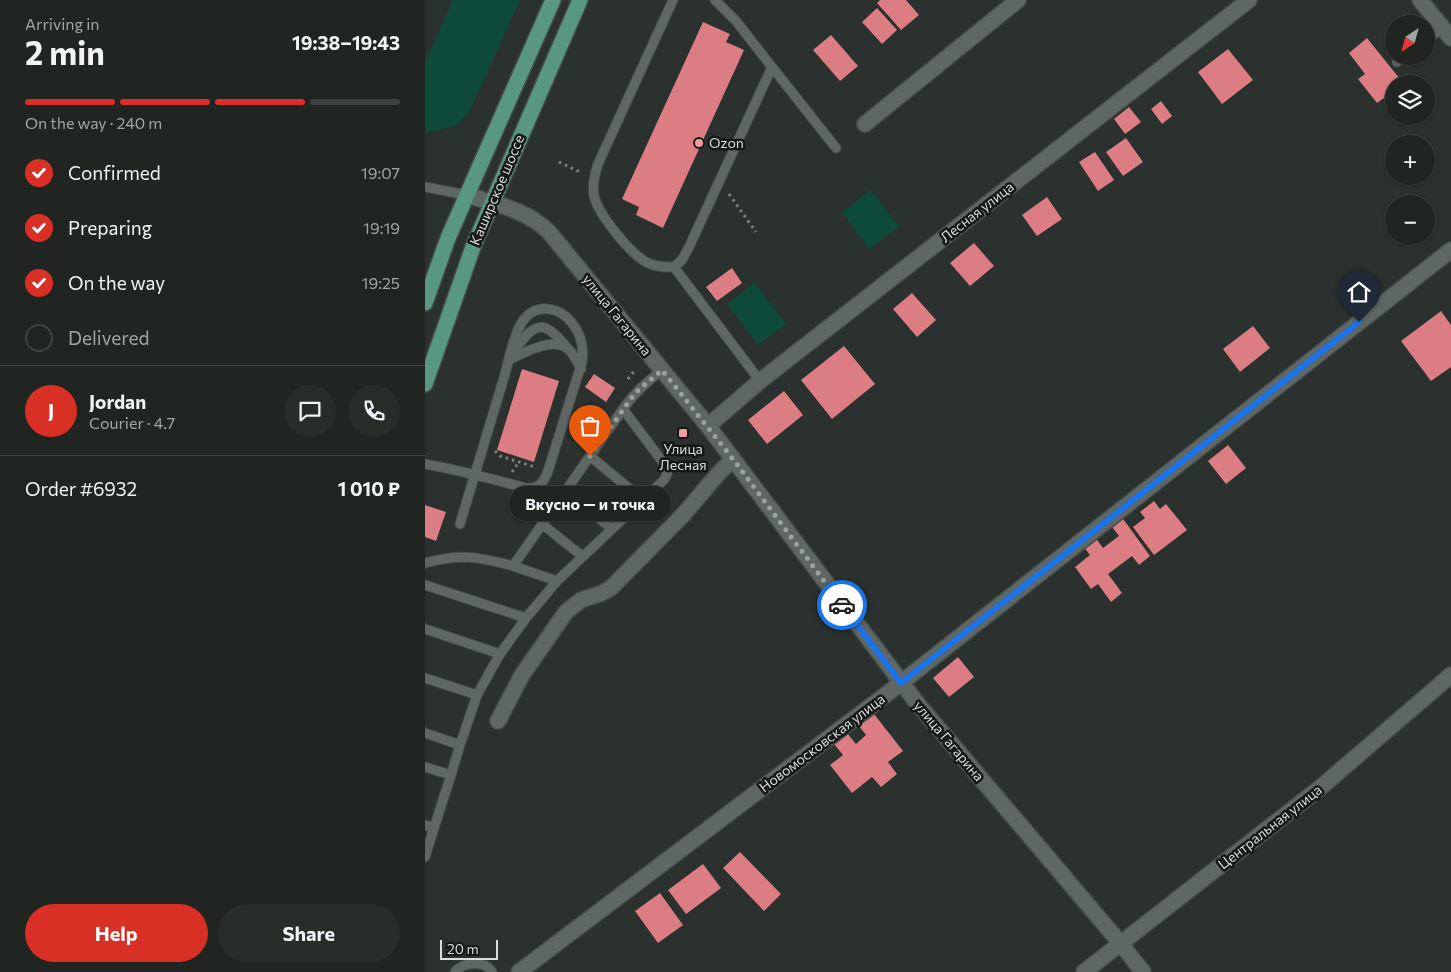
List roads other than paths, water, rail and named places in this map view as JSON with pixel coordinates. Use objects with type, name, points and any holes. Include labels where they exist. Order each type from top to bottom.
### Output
[{"type":"main road","name":"Каширское шоссе","points":[[425,303],[442,254],[553,0]]},
{"type":"main road","name":"Каширское шоссе","points":[[425,384],[467,262],[580,0]]},
{"type":"street","points":[[865,124],[1018,0]]},
{"type":"street","name":"Лесная улица","points":[[708,426],[759,381],[1249,0]]},
{"type":"street","points":[[1420,0],[1447,33]]},
{"type":"street","name":"улица Гагарина","points":[[467,195],[528,215],[544,227],[708,426],[901,683],[1143,972]]},
{"type":"street","name":"Новомосковская улица","points":[[519,972],[901,683],[1451,250]]},
{"type":"street","points":[[498,721],[522,675],[571,607],[581,600],[611,588],[683,515],[733,459]]},
{"type":"street","name":"Центральная улица","points":[[1084,972],[1321,788],[1451,674]]},
{"type":"lane","points":[[673,0],[602,155],[594,178],[594,196],[598,208],[632,251],[649,264],[674,267],[681,260],[689,247],[772,67]]},
{"type":"lane","points":[[715,0],[736,21],[836,148]]},
{"type":"lane","points":[[1435,37],[1447,33]]},
{"type":"lane","name":"улица Гагарина","points":[[425,186],[467,195]]},
{"type":"lane","points":[[674,267],[759,381]]},
{"type":"lane","points":[[425,464],[475,474],[530,488],[537,487],[542,483],[546,477],[581,370],[583,354],[578,332],[569,319],[553,309],[539,310],[525,318],[520,326],[509,360],[475,474],[460,524]]},
{"type":"lane","points":[[509,360],[527,334],[537,328],[548,328],[568,348],[581,370]]},
{"type":"lane","points":[[509,360],[545,345],[559,345],[568,348]]},
{"type":"lane","points":[[513,566],[623,409],[639,388],[662,370]]},
{"type":"lane","points":[[425,857],[430,826],[451,775],[477,695],[500,654],[557,580],[665,480],[667,471],[665,465],[623,409]]},
{"type":"lane","points":[[590,456],[643,500]]},
{"type":"lane","points":[[565,490],[612,529]]},
{"type":"lane","points":[[542,524],[583,556]]},
{"type":"lane","points":[[425,563],[460,556],[485,559],[557,580]]},
{"type":"lane","points":[[425,585],[527,618]]},
{"type":"lane","points":[[425,629],[500,654]]},
{"type":"lane","points":[[425,678],[477,695]]},
{"type":"lane","points":[[425,734],[460,745]]},
{"type":"lane","points":[[425,767],[451,775]]},
{"type":"lane","points":[[455,972],[462,965],[472,964],[486,966],[492,972]]},
{"type":"place","name":"Ozon","points":[[699,143]]},
{"type":"place","name":"Улица Лесная","points":[[683,433]]},
{"type":"place","name":"Вкусно — и точка","points":[[590,456]]}]
